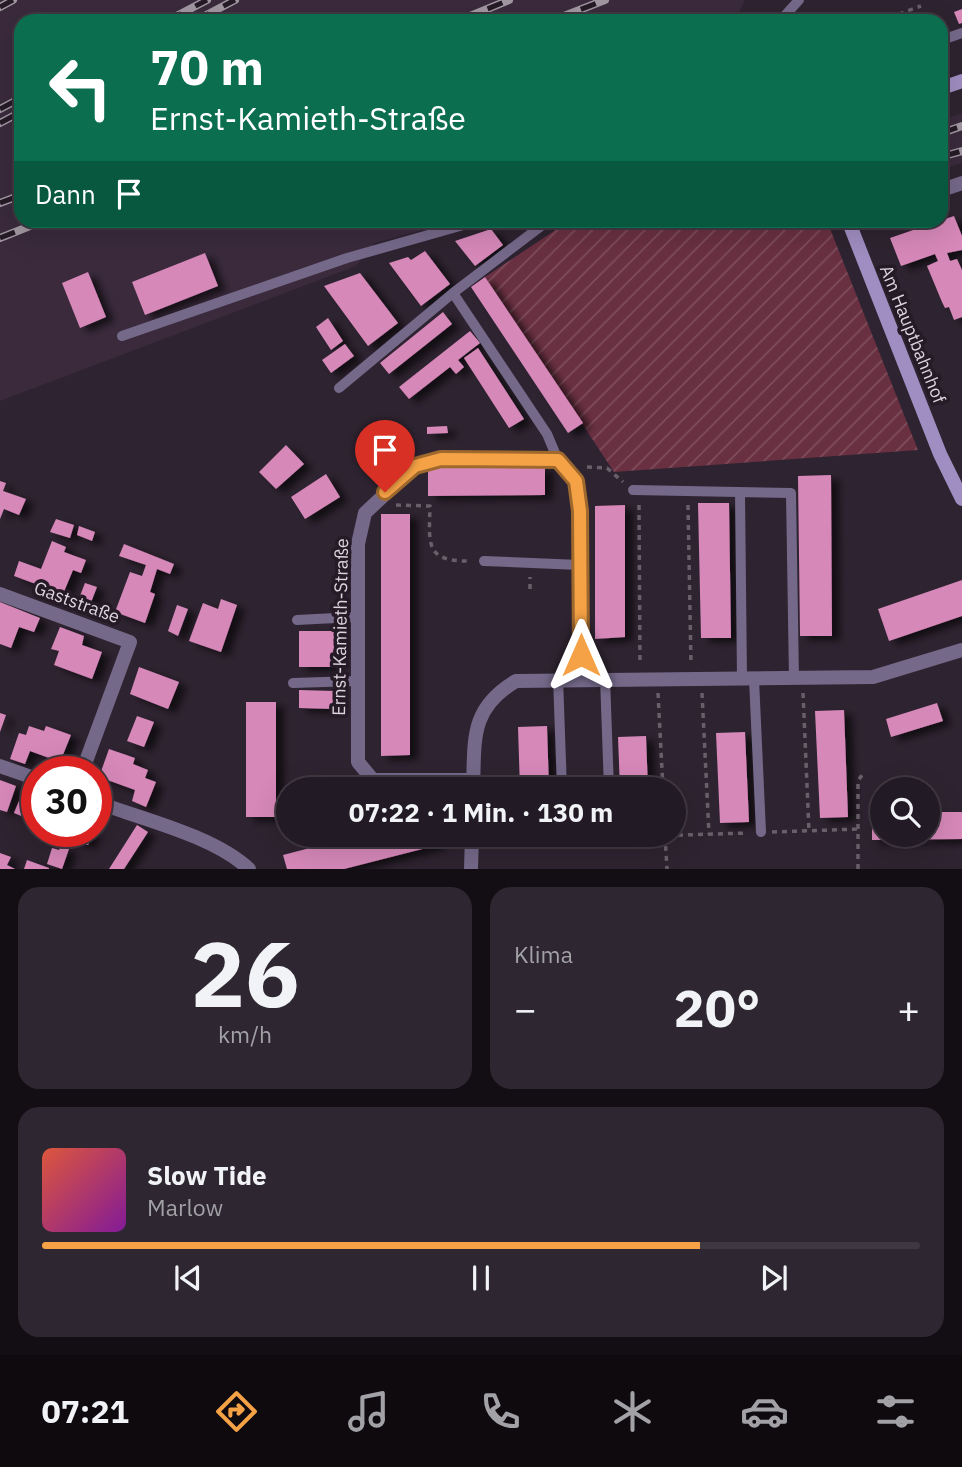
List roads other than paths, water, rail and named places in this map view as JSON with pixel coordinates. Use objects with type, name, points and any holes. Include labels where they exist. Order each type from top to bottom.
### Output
[{"type":"street","name":"Am Hauptbahnhof","points":[[851,228],[940,454],[962,499]]},
{"type":"street","name":"Ernst-Kamieth-Straße","points":[[370,777],[358,762],[356,681],[358,544],[365,513],[415,466],[441,459],[562,465]]},
{"type":"street","points":[[562,465],[576,481],[577,491],[581,678]]},
{"type":"street","name":"Gaststraße","points":[[0,594],[130,642],[88,756]]},
{"type":"street","name":"Ernst-Kamieth-Straße","points":[[473,777],[475,729],[484,707],[499,691],[516,681],[558,678],[873,677],[962,650]]},
{"type":"street","points":[[0,766],[21,773]]},
{"type":"street","points":[[112,808],[229,853],[249,869]]},
{"type":"street","points":[[471,869],[472,847]]},
{"type":"lane","points":[[786,14],[799,0]]},
{"type":"lane","points":[[122,336],[347,258],[453,228]]},
{"type":"lane","points":[[339,388],[453,293],[538,228]]},
{"type":"lane","points":[[453,293],[547,434],[562,465]]},
{"type":"lane","points":[[636,490],[791,493],[798,679]]},
{"type":"lane","points":[[740,493],[748,679],[761,832]]},
{"type":"lane","points":[[484,561],[580,565]]},
{"type":"lane","points":[[297,620],[355,617]]},
{"type":"lane","points":[[558,678],[562,777]]},
{"type":"lane","points":[[605,678],[609,777]]},
{"type":"lane","points":[[293,683],[356,681]]},
{"type":"railway","points":[[0,7],[13,0]]},
{"type":"railway","points":[[180,14],[207,0]]},
{"type":"railway","points":[[208,14],[235,0]]},
{"type":"railway","points":[[475,14],[509,0]]},
{"type":"railway","points":[[569,14],[605,0]]},
{"type":"railway","points":[[0,109],[14,102]]},
{"type":"railway","points":[[0,123],[14,116]]},
{"type":"railway","points":[[948,131],[962,126]]},
{"type":"railway","points":[[948,155],[962,151]]},
{"type":"railway","points":[[0,203],[14,198]]},
{"type":"railway","points":[[0,238],[25,228]]}]
